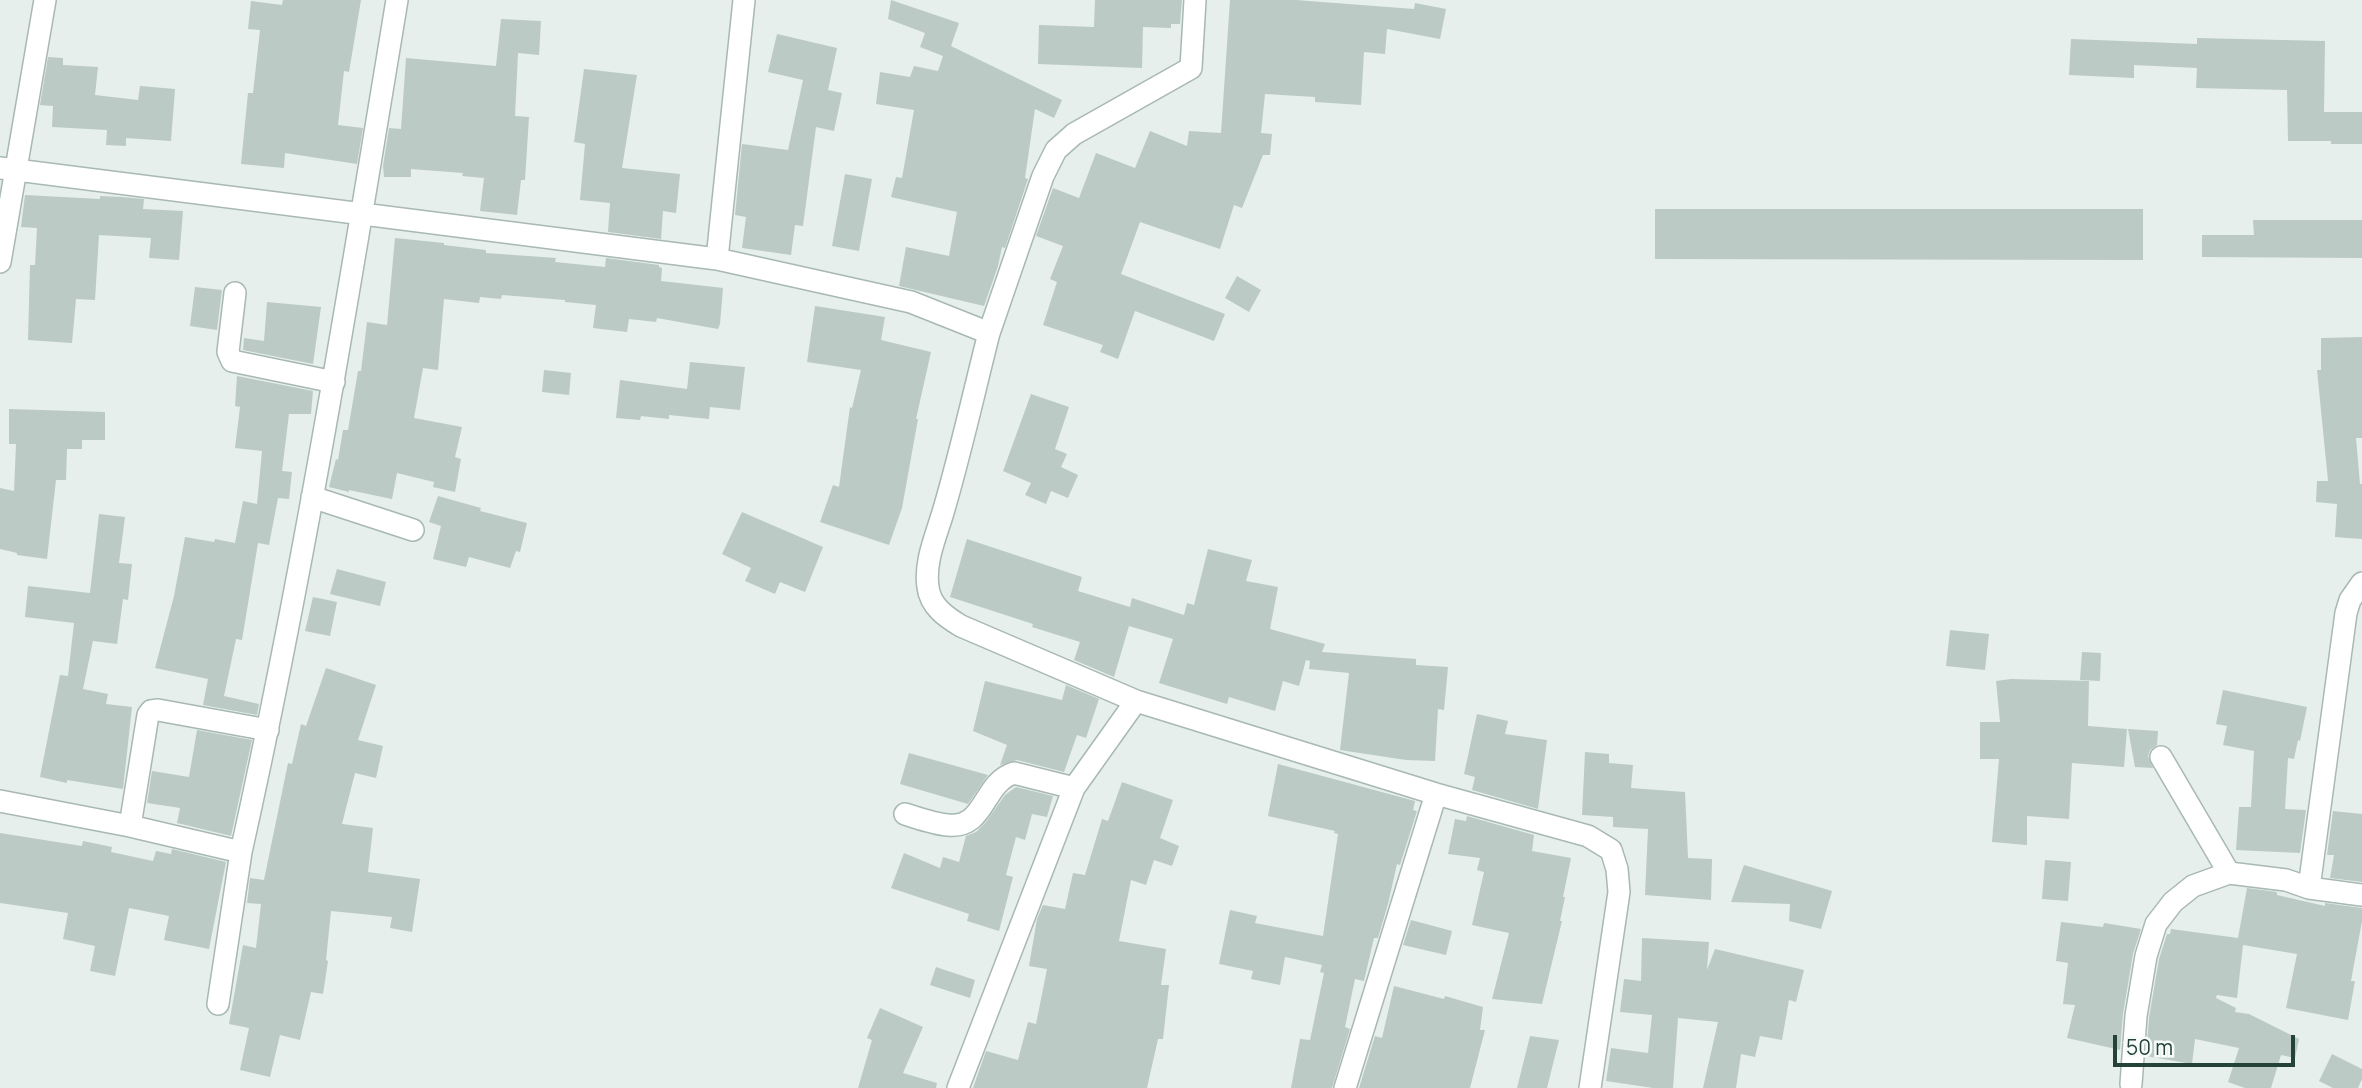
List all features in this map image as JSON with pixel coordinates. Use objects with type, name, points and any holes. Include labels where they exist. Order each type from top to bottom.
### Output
[{"type":"street","points":[[0,262],[8,169],[45,0]]},
{"type":"street","points":[[218,1004],[241,852],[268,730],[334,382],[397,0]]},
{"type":"street","points":[[717,259],[744,0]]},
{"type":"street","points":[[1195,0],[1191,68],[1074,134],[1056,150],[1044,176],[989,333],[931,552],[927,573],[928,590],[945,616],[961,626],[1136,701],[1436,794],[1588,836],[1611,850],[1617,869],[1619,892],[1590,1088]]},
{"type":"street","points":[[8,169],[717,259],[911,302],[989,333]]},
{"type":"street","points":[[235,293],[228,352],[232,361],[334,382]]},
{"type":"street","points":[[312,496],[413,530]]},
{"type":"street","points":[[2309,888],[2346,613],[2362,583]]},
{"type":"street","points":[[958,1088],[1074,788],[1136,701]]},
{"type":"street","points":[[130,826],[148,715],[151,711],[158,710],[268,730]]},
{"type":"street","points":[[2161,757],[2229,873]]},
{"type":"street","points":[[905,814],[947,825],[961,825],[975,818],[993,787],[1006,776],[1014,774],[1074,788]]},
{"type":"street","points":[[1345,1088],[1436,794]]},
{"type":"street","points":[[0,801],[130,826],[241,852]]},
{"type":"street","points":[[2131,1084],[2136,1016],[2146,956],[2156,924],[2173,902],[2193,886],[2229,873],[2286,880],[2309,888],[2362,895]]},
{"type":"building","points":[[283,0],[361,0],[349,72],[344,71],[338,125],[363,128],[357,164],[285,153],[284,168],[241,164],[248,93],[253,93],[260,30],[248,29],[251,1],[282,5]]},
{"type":"building","points":[[891,0],[959,23],[951,46],[1062,100],[1054,118],[1035,109],[1025,178],[1028,179],[1005,248],[1002,247],[984,306],[899,286],[906,247],[949,256],[957,212],[891,197],[896,177],[902,178],[914,110],[876,104],[880,72],[910,77],[914,66],[938,71],[943,56],[920,47],[925,33],[888,19]]},
{"type":"building","points":[[1095,0],[1182,0],[1180,24],[1171,24],[1171,28],[1143,27],[1142,68],[1038,64],[1039,25],[1094,27]]},
{"type":"building","points":[[1230,0],[1296,0],[1414,9],[1415,3],[1446,9],[1440,39],[1387,29],[1385,54],[1364,52],[1361,105],[1315,102],[1315,97],[1265,94],[1261,133],[1272,134],[1270,155],[1263,155],[1242,208],[1234,205],[1220,249],[1140,222],[1121,274],[1225,314],[1214,341],[1135,311],[1118,359],[1100,352],[1103,345],[1043,325],[1057,282],[1050,279],[1063,246],[1036,236],[1053,188],[1079,198],[1096,153],[1135,168],[1150,131],[1187,146],[1189,131],[1221,133]]},
{"type":"building","points":[[501,19],[541,21],[539,55],[518,53],[515,116],[529,117],[525,180],[521,180],[517,215],[480,211],[484,178],[462,176],[463,173],[411,169],[411,177],[384,177],[383,166],[389,128],[401,129],[406,58],[496,66]]},
{"type":"building","points":[[777,34],[837,48],[828,90],[842,93],[834,131],[816,127],[803,226],[795,225],[791,255],[742,248],[746,217],[735,215],[742,144],[788,150],[803,80],[768,72]]},
{"type":"building","points":[[2197,38],[2325,41],[2324,112],[2362,112],[2362,144],[2288,141],[2287,90],[2196,88],[2197,68],[2134,65],[2134,78],[2069,75],[2071,39],[2197,44]]},
{"type":"building","points":[[48,57],[63,58],[63,65],[98,67],[95,95],[138,100],[140,86],[175,89],[171,141],[126,138],[126,146],[106,145],[107,130],[52,127],[53,106],[40,105]]},
{"type":"building","points":[[584,69],[637,75],[622,168],[680,174],[676,213],[663,211],[661,239],[608,232],[610,203],[580,200],[585,144],[574,142]]},
{"type":"building","points":[[845,174],[872,179],[859,251],[832,246]]},
{"type":"building","points":[[25,195],[144,199],[143,209],[183,211],[179,260],[149,258],[151,238],[99,235],[95,300],[76,299],[72,343],[28,340],[30,265],[35,265],[37,228],[21,227]]},
{"type":"building","points":[[1655,209],[2143,209],[2143,260],[1655,259]]},
{"type":"building","points":[[2253,220],[2362,220],[2362,258],[2202,257],[2202,235],[2254,235]]},
{"type":"building","points":[[395,238],[444,243],[486,250],[486,253],[556,258],[555,262],[605,267],[606,258],[659,265],[662,268],[661,281],[723,288],[720,324],[718,329],[657,318],[656,322],[629,319],[627,332],[593,328],[596,305],[502,295],[501,299],[480,297],[479,303],[444,299],[438,370],[423,368],[414,418],[462,427],[455,457],[461,459],[455,492],[433,487],[434,482],[397,473],[392,499],[329,487],[336,459],[338,460],[343,430],[348,430],[358,371],[361,371],[367,322],[387,325]]},
{"type":"building","points":[[1237,276],[1261,290],[1249,312],[1225,298]]},
{"type":"building","points":[[195,287],[222,290],[217,330],[190,326]]},
{"type":"building","points":[[267,302],[321,307],[313,364],[243,350],[244,338],[264,341]]},
{"type":"building","points":[[815,306],[885,317],[881,340],[931,352],[916,419],[902,508],[889,545],[820,522],[833,485],[839,487],[850,407],[852,408],[861,370],[807,362]]},
{"type":"building","points":[[2362,337],[2362,438],[2356,438],[2362,484],[2362,539],[2335,537],[2337,504],[2316,502],[2317,481],[2328,481],[2317,370],[2321,370],[2321,338]]},
{"type":"building","points":[[690,362],[745,367],[740,410],[710,407],[709,419],[669,415],[669,419],[641,416],[640,420],[616,418],[620,380],[687,389]]},
{"type":"building","points":[[544,370],[571,373],[569,395],[542,392]]},
{"type":"building","points":[[237,376],[313,391],[311,414],[289,414],[282,471],[292,472],[289,499],[278,498],[269,545],[258,543],[242,640],[236,639],[224,696],[259,704],[257,715],[203,705],[208,679],[155,668],[174,596],[185,537],[235,543],[243,501],[257,504],[262,451],[235,448],[240,407],[235,406]]},
{"type":"building","points":[[1031,394],[1069,407],[1055,449],[1067,454],[1061,467],[1078,475],[1068,498],[1051,491],[1046,504],[1025,495],[1031,483],[1003,471]]},
{"type":"building","points":[[9,409],[105,412],[105,440],[82,440],[82,449],[67,449],[66,480],[56,480],[47,559],[17,555],[0,549],[0,488],[14,491],[16,444],[9,444]]},
{"type":"building","points":[[438,496],[481,508],[480,511],[527,523],[520,552],[516,551],[510,568],[469,557],[466,567],[433,559],[441,526],[429,522]]},
{"type":"building","points":[[742,512],[823,547],[805,592],[780,582],[775,594],[745,581],[751,568],[722,554]]},
{"type":"building","points":[[99,514],[125,517],[119,563],[132,564],[128,600],[123,599],[117,644],[93,641],[83,689],[108,694],[106,704],[132,707],[123,789],[40,777],[60,675],[68,676],[74,623],[25,617],[28,586],[90,593]]},
{"type":"building","points":[[967,539],[1082,577],[1078,591],[1130,607],[1132,598],[1184,615],[1187,603],[1194,605],[1208,549],[1252,560],[1246,581],[1278,587],[1270,629],[1325,644],[1322,652],[1416,659],[1416,665],[1448,667],[1444,710],[1438,709],[1435,761],[1406,760],[1340,750],[1349,673],[1309,669],[1310,661],[1306,660],[1299,686],[1283,681],[1275,711],[1229,697],[1227,704],[1159,683],[1173,639],[1129,626],[1114,677],[1074,660],[1080,642],[950,597]]},
{"type":"building","points":[[337,569],[386,582],[380,606],[330,594]]},
{"type":"building","points":[[313,597],[337,602],[330,636],[305,631]]},
{"type":"building","points":[[1950,630],[1989,634],[1985,670],[1946,666]]},
{"type":"building","points":[[2082,652],[2101,653],[2100,681],[2080,680]]},
{"type":"building","points":[[326,668],[376,685],[358,740],[383,746],[376,778],[355,773],[342,824],[373,828],[368,872],[420,879],[412,932],[390,928],[392,917],[331,911],[323,994],[311,992],[300,1040],[280,1035],[270,1077],[240,1070],[249,1028],[229,1024],[243,945],[256,948],[261,904],[247,903],[250,878],[264,880],[288,763],[292,764],[301,724],[306,726]]},
{"type":"building","points":[[985,681],[1062,700],[1066,685],[1099,699],[1086,738],[1077,735],[1064,772],[1017,760],[1000,765],[1007,745],[973,731]]},
{"type":"building","points":[[1996,681],[2089,681],[2088,726],[2127,729],[2124,767],[2072,763],[2069,819],[2027,816],[2027,845],[1992,842],[1999,759],[1980,759],[1980,722],[2000,722]]},
{"type":"building","points":[[2223,690],[2307,707],[2294,759],[2288,758],[2285,809],[2306,810],[2300,853],[2236,850],[2239,807],[2251,807],[2254,751],[2223,745],[2227,726],[2216,724]]},
{"type":"building","points":[[1477,714],[1508,721],[1505,734],[1547,740],[1538,809],[1472,790],[1475,777],[1464,774]]},
{"type":"building","points":[[2128,729],[2158,731],[2157,745],[2150,750],[2148,756],[2153,768],[2135,767]]},
{"type":"building","points":[[197,730],[252,740],[231,836],[177,823],[180,808],[147,803],[152,771],[189,777]]},
{"type":"building","points":[[1585,752],[1609,754],[1609,763],[1633,765],[1631,788],[1685,792],[1688,858],[1712,859],[1711,900],[1645,895],[1648,829],[1613,827],[1613,817],[1582,815]]},
{"type":"building","points":[[909,753],[988,775],[968,804],[900,784]]},
{"type":"building","points":[[1278,764],[1415,801],[1413,810],[1417,811],[1400,865],[1397,864],[1388,904],[1378,938],[1374,938],[1364,981],[1355,979],[1345,1027],[1350,1029],[1332,1088],[1291,1088],[1300,1039],[1310,1040],[1324,973],[1320,972],[1322,965],[1285,957],[1280,985],[1251,979],[1253,971],[1219,964],[1230,910],[1257,916],[1255,923],[1323,936],[1338,834],[1334,833],[1335,831],[1268,816]]},
{"type":"building","points":[[1122,782],[1173,800],[1160,838],[1179,846],[1172,866],[1154,860],[1146,885],[1131,880],[1119,941],[1166,949],[1161,985],[1169,985],[1163,1039],[1158,1039],[1147,1088],[973,1088],[986,1051],[1018,1060],[1028,1022],[1036,1024],[1047,969],[1029,966],[1037,919],[1043,905],[1065,909],[1073,873],[1085,875],[1102,819],[1108,821]]},
{"type":"building","points":[[1016,787],[1053,796],[1047,817],[1032,814],[1025,840],[1016,837],[1006,875],[1013,877],[999,931],[967,921],[969,914],[891,888],[904,853],[940,868],[943,857],[959,862],[966,836],[976,832],[1005,795]]},
{"type":"building","points":[[2333,811],[2362,814],[2362,882],[2330,878],[2334,855],[2327,855]]},
{"type":"building","points":[[1467,816],[1534,835],[1532,851],[1571,858],[1563,897],[1562,921],[1542,1004],[1492,999],[1509,933],[1472,925],[1484,872],[1477,870],[1480,858],[1448,854],[1455,819],[1466,821]]},
{"type":"building","points":[[0,833],[82,846],[83,841],[112,847],[111,852],[153,861],[156,851],[171,854],[172,849],[226,862],[209,949],[164,940],[169,916],[129,908],[115,976],[90,971],[95,946],[63,939],[68,913],[0,903]]},
{"type":"building","points":[[2045,860],[2071,862],[2068,901],[2042,899]]},
{"type":"building","points":[[1744,865],[1832,891],[1821,929],[1789,921],[1790,904],[1731,902]]},
{"type":"building","points":[[2247,888],[2277,892],[2277,895],[2325,906],[2325,903],[2362,908],[2351,981],[2355,981],[2348,1020],[2286,1008],[2297,954],[2243,945],[2237,998],[2217,995],[2216,998],[2236,1008],[2235,1012],[2249,1014],[2299,1039],[2295,1058],[2281,1055],[2271,1088],[2245,1088],[2228,1082],[2239,1048],[2195,1039],[2192,1064],[2146,1056],[2159,959],[2167,934],[2170,934],[2171,929],[2238,938]]},
{"type":"building","points":[[1411,920],[1452,931],[1446,955],[1403,945]]},
{"type":"building","points":[[2061,922],[2103,927],[2104,923],[2141,929],[2133,954],[2120,1050],[2067,1038],[2075,1005],[2063,1004],[2068,963],[2056,961]]},
{"type":"building","points":[[1642,938],[1709,942],[1707,970],[1715,949],[1804,970],[1796,1002],[1789,1000],[1782,1040],[1760,1036],[1755,1057],[1741,1054],[1736,1088],[1703,1088],[1718,1022],[1678,1018],[1673,1088],[1606,1081],[1611,1048],[1648,1053],[1652,1015],[1620,1012],[1624,979],[1641,981]]},
{"type":"building","points":[[936,967],[975,980],[970,998],[930,985]]},
{"type":"building","points":[[1394,986],[1483,1007],[1480,1030],[1485,1030],[1470,1088],[1359,1088],[1375,1036],[1382,1038]]},
{"type":"building","points":[[880,1008],[923,1027],[903,1073],[937,1083],[936,1088],[858,1088],[872,1040],[867,1038]]},
{"type":"building","points":[[1530,1036],[1559,1040],[1547,1088],[1517,1088]]},
{"type":"building","points":[[2332,1054],[2362,1069],[2358,1088],[2333,1088],[2319,1081]]}]
